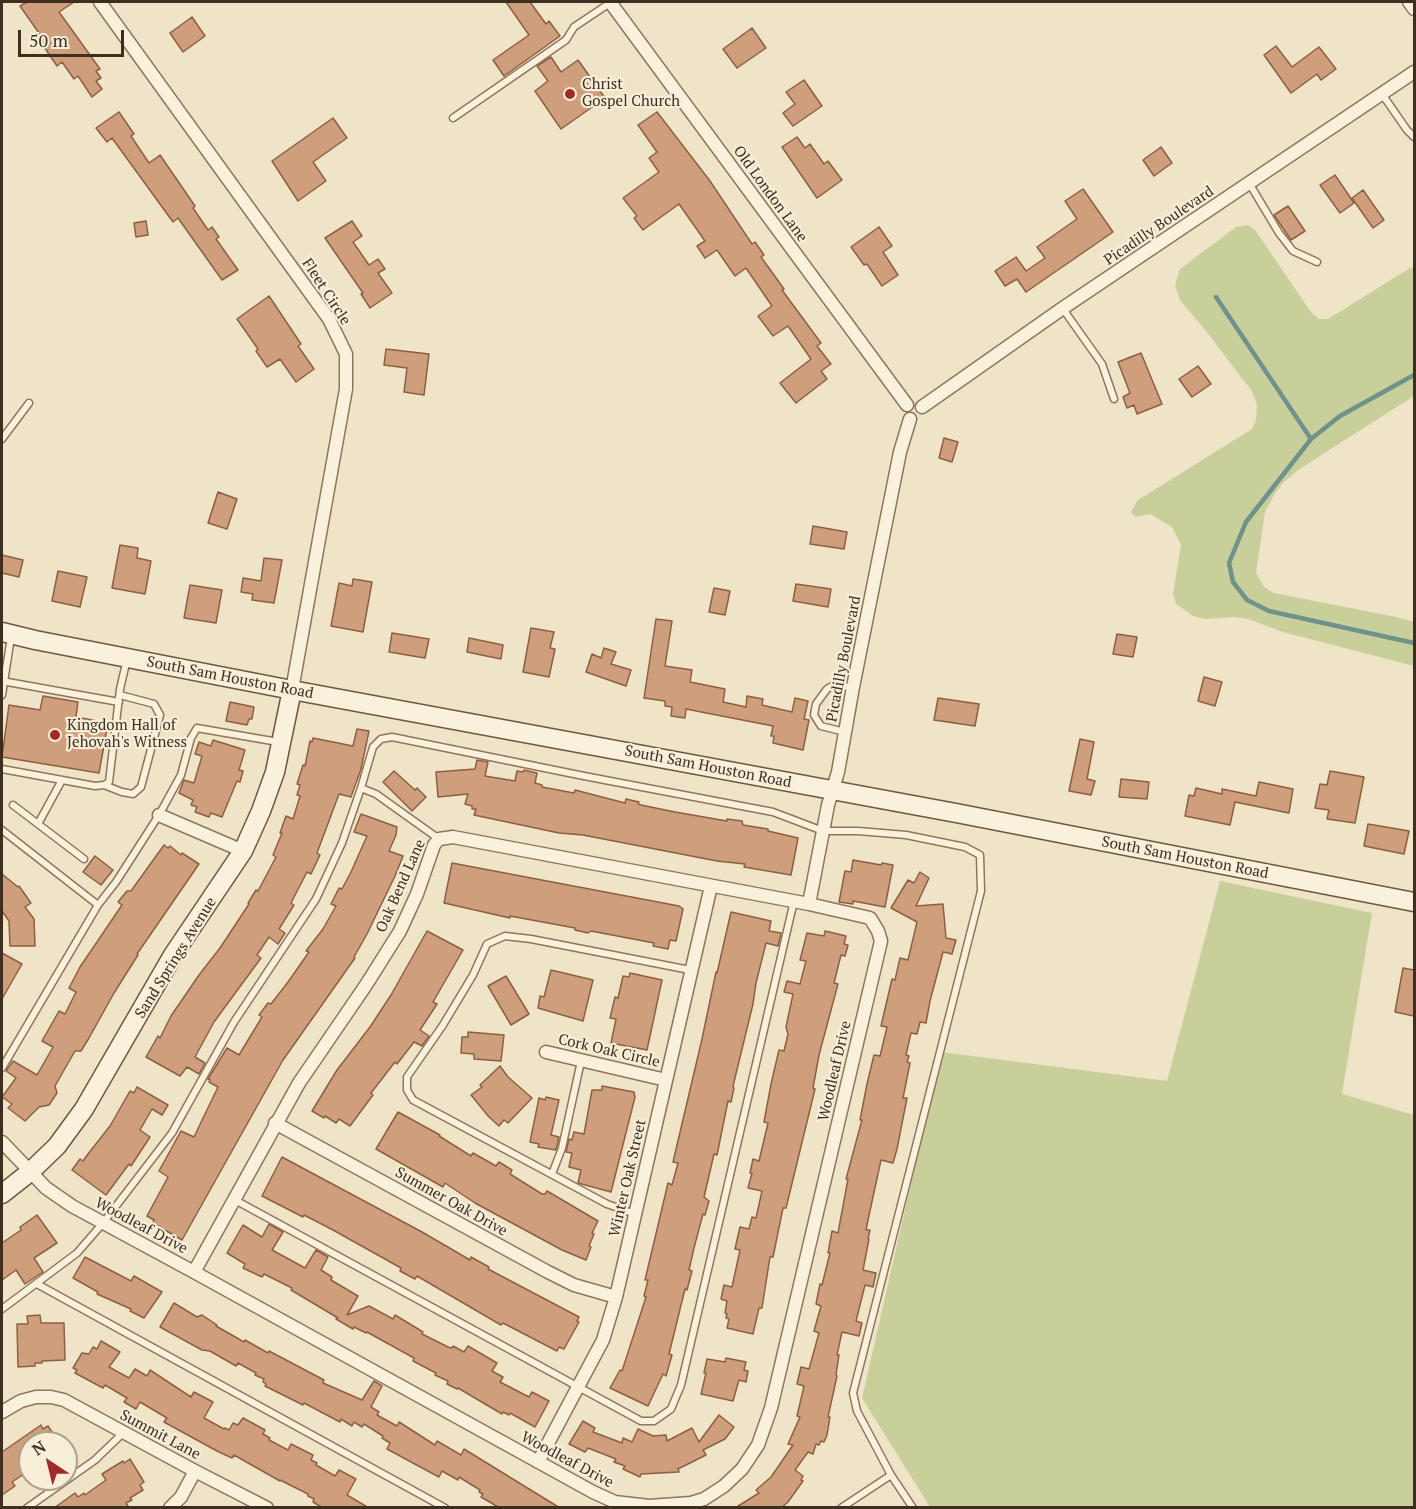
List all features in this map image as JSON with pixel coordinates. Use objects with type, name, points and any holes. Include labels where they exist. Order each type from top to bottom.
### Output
[{"type":"street","name":"Fleet Circle","points":[[100,2],[330,319],[346,354],[346,389],[292,690]]},
{"type":"street","name":"Old London Lane","points":[[610,2],[907,405]]},
{"type":"street","points":[[1409,2],[1414,9]]},
{"type":"street","name":"Picadilly Boulevard","points":[[922,407],[1063,308],[1414,72]]},
{"type":"street","points":[[915,402],[922,407],[922,414],[919,418],[910,419],[905,413],[907,405],[915,402]]},
{"type":"street","name":"Picadilly Boulevard","points":[[809,904],[828,805],[834,791],[846,733],[853,687],[900,452],[910,419]]},
{"type":"street","name":"South Sam Houston Road","points":[[7,633],[127,659],[1414,902]]},
{"type":"street","name":"Sand Springs Avenue","points":[[2,1194],[30,1172],[57,1146],[84,1110],[174,956],[243,851],[261,811],[274,772],[292,690]]},
{"type":"street","points":[[159,815],[243,851]]},
{"type":"street","name":"Oak Bend Lane","points":[[195,1272],[299,1083],[356,1001],[400,931],[417,894],[434,845],[439,839],[453,837],[809,904],[870,918],[878,931]]},
{"type":"street","name":"Winter Oak Street","points":[[538,1462],[603,1340],[616,1297],[711,886]]},
{"type":"street","name":"Woodleaf Drive","points":[[2,1142],[46,1188],[72,1206],[538,1462],[615,1502],[649,1506],[691,1503],[704,1499],[724,1486],[742,1469],[758,1445],[774,1396],[881,941],[878,931]]},
{"type":"street","name":"Cork Oak Circle","points":[[546,1052],[666,1080]]},
{"type":"street","name":"Summer Oak Drive","points":[[275,1123],[548,1272],[574,1285],[616,1297]]},
{"type":"street","name":"Summit Lane","points":[[2,1412],[21,1401],[36,1397],[64,1400],[267,1508]]},
{"type":"street","points":[[170,1508],[181,1497],[195,1471]]},
{"type":"lane","points":[[453,118],[566,40],[574,27],[610,2]]},
{"type":"lane","points":[[1382,94],[1414,137]]},
{"type":"lane","points":[[1249,183],[1279,233],[1293,251],[1317,262]]},
{"type":"lane","points":[[1063,308],[1102,364],[1114,399]]},
{"type":"lane","points":[[2,439],[29,403]]},
{"type":"lane","points":[[2,695],[7,633]]},
{"type":"lane","points":[[2,769],[95,786],[109,782],[119,698],[127,659]]},
{"type":"lane","points":[[3,681],[154,704],[160,715],[141,787],[133,794],[104,785]]},
{"type":"lane","points":[[846,733],[821,726],[814,715],[816,704],[827,689],[832,686],[853,687]]},
{"type":"lane","points":[[2,1068],[98,905],[116,882],[159,815],[181,775],[191,738],[197,728],[281,743]]},
{"type":"lane","points":[[2,1309],[77,1253],[172,1133],[234,1022],[316,899],[342,843],[373,747],[381,739],[392,737],[773,812],[823,831],[906,835],[965,847],[980,855],[981,891],[853,1393],[857,1411],[891,1475],[913,1508]]},
{"type":"lane","points":[[38,824],[62,780]]},
{"type":"lane","points":[[361,788],[376,794],[439,839]]},
{"type":"lane","points":[[14,805],[84,860]]},
{"type":"lane","points":[[2,830],[98,905]]},
{"type":"lane","points":[[235,1200],[641,1421],[654,1421],[671,1410],[681,1385],[794,901]]},
{"type":"lane","points":[[635,1214],[607,1204],[413,1100],[407,1090],[407,1077],[461,995],[487,944],[505,936],[690,970]]},
{"type":"lane","points":[[552,1174],[562,1148],[581,1061]]},
{"type":"lane","points":[[37,1284],[445,1508]]},
{"type":"lane","points":[[27,1508],[95,1460],[123,1432]]},
{"type":"lane","points":[[841,1508],[891,1475]]},
{"type":"green space","points":[[1248,225],[1255,230],[1311,312],[1319,319],[1328,319],[1410,268],[1414,268],[1414,396],[1298,470],[1283,483],[1265,512],[1256,573],[1264,587],[1274,593],[1414,622],[1414,666],[1283,632],[1248,619],[1236,617],[1205,619],[1193,616],[1176,604],[1173,594],[1181,545],[1172,527],[1150,514],[1136,517],[1131,512],[1138,500],[1252,429],[1256,420],[1257,404],[1251,390],[1180,300],[1175,285],[1180,269],[1236,227]]},
{"type":"green space","points":[[1220,881],[1372,913],[1342,1094],[1414,1115],[1414,1507],[930,1507],[862,1398],[941,1052],[1167,1081]]},
{"type":"building","points":[[27,2],[74,2],[59,12],[100,69],[96,71],[101,78],[96,81],[102,89],[92,97],[78,76],[74,79],[62,62],[57,66],[38,38],[41,36],[20,6]]},
{"type":"building","points":[[506,2],[530,2],[546,24],[549,21],[560,36],[504,76],[493,60],[529,35]]},
{"type":"building","points":[[192,17],[205,36],[183,52],[170,33]]},
{"type":"building","points":[[752,28],[766,48],[737,68],[723,49]]},
{"type":"building","points":[[1276,46],[1292,67],[1319,47],[1336,69],[1321,80],[1317,74],[1291,93],[1264,55]]},
{"type":"building","name":"Christ Gospel Church","points":[[551,57],[561,72],[578,60],[605,98],[561,129],[535,91],[548,81],[537,66]]},
{"type":"building","points":[[804,80],[822,106],[793,126],[783,113],[795,104],[786,92]]},
{"type":"building","points":[[119,112],[134,134],[131,136],[149,163],[160,155],[195,206],[193,208],[208,230],[212,227],[219,237],[216,239],[238,270],[222,280],[178,218],[173,222],[112,138],[107,142],[96,128]]},
{"type":"building","points":[[657,112],[710,181],[752,244],[755,242],[764,255],[761,257],[784,289],[782,290],[821,343],[817,346],[831,364],[821,371],[827,379],[796,403],[780,383],[811,359],[788,326],[773,336],[758,316],[772,306],[746,268],[735,276],[717,250],[705,258],[697,246],[705,241],[679,204],[643,230],[634,218],[637,216],[623,198],[659,172],[649,158],[657,152],[638,125]]},
{"type":"building","points":[[333,118],[347,138],[313,162],[326,181],[298,201],[272,161]]},
{"type":"building","points":[[797,137],[805,148],[810,144],[824,164],[828,161],[842,180],[817,198],[782,147]]},
{"type":"building","points":[[1161,147],[1172,163],[1154,176],[1143,160]]},
{"type":"building","points":[[1335,175],[1354,203],[1340,213],[1320,185]]},
{"type":"building","points":[[1083,189],[1113,232],[1026,292],[1017,279],[1005,286],[995,271],[1016,257],[1026,271],[1045,258],[1037,247],[1077,219],[1065,201]]},
{"type":"building","points":[[1363,190],[1384,220],[1373,228],[1352,198]]},
{"type":"building","points":[[1288,206],[1305,231],[1291,240],[1274,215]]},
{"type":"building","points":[[146,221],[148,235],[136,237],[134,223]]},
{"type":"building","points":[[352,221],[362,236],[353,242],[369,265],[378,259],[385,269],[378,273],[392,293],[370,308],[361,294],[363,293],[325,238]]},
{"type":"building","points":[[879,227],[892,246],[883,252],[898,275],[882,286],[867,264],[864,265],[851,247]]},
{"type":"building","points":[[269,296],[301,344],[298,346],[314,369],[296,382],[280,359],[267,367],[256,351],[258,349],[237,319]]},
{"type":"building","points":[[386,349],[429,354],[424,395],[404,392],[407,368],[384,365]]},
{"type":"building","points":[[1141,353],[1162,404],[1137,414],[1134,405],[1127,408],[1123,397],[1130,393],[1118,362]]},
{"type":"building","points":[[1198,366],[1211,384],[1192,397],[1179,379]]},
{"type":"building","points":[[944,438],[958,442],[952,462],[939,458]]},
{"type":"building","points":[[218,492],[237,499],[227,529],[208,523]]},
{"type":"building","points":[[813,526],[847,532],[844,549],[810,544]]},
{"type":"building","points":[[120,545],[138,548],[137,558],[151,561],[145,594],[112,588]]},
{"type":"building","points":[[2,555],[23,560],[19,577],[2,573]]},
{"type":"building","points":[[264,558],[282,560],[274,603],[252,600],[253,594],[241,592],[243,578],[261,581]]},
{"type":"building","points":[[58,571],[87,577],[80,607],[52,601]]},
{"type":"building","points":[[353,579],[372,582],[363,632],[331,626],[339,583],[352,586]]},
{"type":"building","points":[[796,584],[831,589],[828,607],[793,601]]},
{"type":"building","points":[[190,585],[222,590],[216,623],[184,618]]},
{"type":"building","points":[[714,588],[730,591],[725,615],[709,612]]},
{"type":"building","points":[[656,619],[672,621],[665,666],[692,670],[690,682],[725,689],[723,702],[746,707],[747,696],[763,699],[762,705],[792,712],[795,698],[808,701],[804,719],[809,720],[803,750],[773,743],[774,736],[771,736],[773,726],[686,709],[685,718],[671,716],[672,707],[665,706],[665,701],[644,698]]},
{"type":"building","points":[[531,628],[554,632],[550,648],[555,649],[549,677],[523,672]]},
{"type":"building","points":[[392,633],[429,639],[425,658],[389,652]]},
{"type":"building","points":[[1117,634],[1137,637],[1133,657],[1113,654]]},
{"type":"building","points":[[469,638],[503,645],[501,659],[467,652]]},
{"type":"building","points":[[604,648],[616,652],[611,664],[631,670],[626,686],[586,672],[592,654],[601,658]]},
{"type":"building","points":[[1204,677],[1222,682],[1215,706],[1198,701]]},
{"type":"building","name":"Kingdom Hall of Jehovah's Witness","points":[[43,696],[78,702],[76,717],[108,723],[99,773],[2,757],[9,705],[40,710]]},
{"type":"building","points":[[938,698],[979,704],[975,726],[934,720]]},
{"type":"building","points":[[230,702],[254,707],[252,719],[249,719],[247,725],[226,721]]},
{"type":"building","points":[[357,729],[369,731],[361,769],[351,797],[339,794],[317,853],[320,855],[311,874],[307,872],[291,903],[294,905],[279,929],[285,933],[278,944],[269,937],[257,955],[261,958],[214,1022],[195,1057],[205,1063],[199,1074],[187,1067],[180,1076],[146,1057],[158,1036],[160,1038],[171,1016],[249,904],[256,890],[258,891],[276,857],[273,855],[286,816],[293,819],[300,796],[297,795],[300,785],[297,784],[303,765],[305,766],[310,741],[312,742],[313,738],[353,746]]},
{"type":"building","points":[[1080,739],[1094,742],[1087,779],[1095,781],[1091,795],[1069,791]]},
{"type":"building","points":[[213,740],[245,750],[239,770],[243,771],[240,782],[237,781],[222,817],[211,813],[209,817],[195,812],[197,807],[191,805],[193,800],[179,793],[184,780],[194,783],[202,756],[195,754],[199,742],[211,746]]},
{"type":"building","points":[[477,760],[488,762],[485,776],[515,781],[517,771],[523,772],[524,770],[537,773],[535,783],[542,787],[574,793],[575,790],[625,803],[626,799],[639,802],[638,804],[641,805],[675,812],[727,821],[727,819],[742,821],[743,825],[768,829],[768,831],[798,838],[791,875],[744,867],[745,864],[717,861],[583,835],[559,833],[474,815],[476,809],[465,804],[468,794],[438,797],[436,772],[475,769]]},
{"type":"building","points":[[394,771],[426,797],[412,811],[383,782]]},
{"type":"building","points":[[1330,771],[1364,777],[1355,823],[1327,819],[1329,810],[1315,808],[1320,784],[1327,785]]},
{"type":"building","points":[[1121,779],[1149,782],[1147,799],[1119,797]]},
{"type":"building","points":[[1259,782],[1293,789],[1289,813],[1235,802],[1230,825],[1185,816],[1189,795],[1194,796],[1196,788],[1222,794],[1222,789],[1256,796]]},
{"type":"building","points":[[361,814],[397,827],[389,851],[403,856],[395,876],[355,958],[283,1060],[182,1240],[153,1223],[154,1220],[147,1216],[168,1177],[159,1171],[181,1131],[194,1137],[218,1087],[208,1079],[227,1048],[239,1055],[262,1017],[259,1015],[288,982],[309,952],[306,951],[323,929],[336,906],[331,904],[351,872],[367,836],[354,832]]},
{"type":"building","points":[[1368,824],[1409,831],[1404,854],[1364,846]]},
{"type":"building","points":[[164,845],[168,848],[170,846],[181,855],[182,853],[199,864],[137,954],[81,1051],[75,1051],[55,1086],[57,1093],[49,1105],[39,1107],[25,1121],[8,1108],[12,1104],[2,1097],[16,1078],[6,1071],[13,1061],[37,1075],[53,1047],[42,1041],[59,1011],[65,1014],[76,992],[69,988],[80,967],[122,905],[118,902],[127,891],[131,891]]},
{"type":"building","points":[[95,856],[113,870],[101,885],[83,872]]},
{"type":"building","points":[[853,860],[893,865],[885,907],[853,901],[853,904],[839,902],[845,871],[851,872]]},
{"type":"building","points":[[452,863],[679,906],[683,909],[676,941],[670,940],[668,949],[653,946],[654,943],[591,931],[588,933],[575,930],[575,928],[510,916],[510,918],[444,903]]},
{"type":"building","points":[[920,872],[929,878],[916,906],[943,904],[946,938],[956,940],[952,954],[943,952],[926,1023],[920,1022],[917,1034],[911,1033],[906,1055],[909,1056],[907,1062],[910,1063],[903,1098],[907,1098],[897,1149],[893,1163],[881,1160],[866,1230],[870,1230],[863,1270],[876,1273],[873,1287],[865,1285],[856,1321],[862,1323],[859,1336],[842,1332],[827,1435],[824,1442],[816,1444],[813,1454],[808,1452],[795,1470],[803,1476],[801,1480],[803,1481],[788,1502],[781,1508],[735,1508],[759,1493],[756,1490],[771,1477],[793,1445],[788,1444],[800,1417],[797,1416],[804,1386],[797,1384],[801,1367],[809,1369],[819,1333],[814,1331],[821,1306],[816,1304],[830,1253],[828,1253],[832,1231],[838,1233],[848,1179],[846,1179],[862,1120],[860,1120],[867,1084],[874,1055],[880,1056],[887,1027],[881,1026],[892,979],[895,980],[900,958],[908,960],[917,922],[891,908],[908,880],[914,883]]},
{"type":"building","points":[[2,874],[19,886],[31,903],[25,907],[34,919],[35,946],[10,946],[9,921],[2,911]]},
{"type":"building","points":[[731,912],[771,921],[769,931],[781,933],[778,946],[766,943],[731,1102],[728,1101],[717,1155],[714,1154],[704,1197],[709,1201],[694,1248],[689,1270],[692,1271],[687,1290],[685,1289],[669,1354],[672,1355],[666,1376],[663,1374],[648,1406],[610,1388],[620,1370],[622,1371],[646,1297],[644,1296],[648,1280],[645,1280],[668,1183],[672,1185],[678,1163],[673,1162]]},
{"type":"building","points":[[427,931],[463,950],[433,1002],[437,1004],[420,1030],[429,1036],[422,1046],[414,1042],[397,1064],[395,1062],[371,1093],[373,1095],[350,1126],[339,1119],[336,1123],[312,1111],[337,1070],[391,995]]},
{"type":"building","points":[[825,931],[846,936],[844,944],[848,945],[845,956],[841,955],[834,983],[838,984],[819,1055],[813,1088],[815,1089],[786,1208],[783,1208],[773,1257],[770,1257],[762,1308],[759,1308],[753,1334],[727,1328],[729,1319],[726,1318],[725,1313],[727,1301],[721,1299],[724,1285],[732,1287],[740,1250],[735,1249],[740,1227],[749,1229],[752,1217],[756,1218],[762,1191],[748,1188],[753,1159],[759,1161],[768,1123],[764,1122],[779,1050],[784,1051],[788,1034],[786,1027],[793,994],[784,992],[787,981],[800,984],[806,961],[800,960],[807,933],[824,936]]},
{"type":"building","points":[[2,953],[22,964],[2,999]]},
{"type":"building","points":[[1403,968],[1414,970],[1414,1016],[1395,1012]]},
{"type":"building","points":[[551,970],[593,980],[583,1021],[538,1008],[540,996],[544,997]]},
{"type":"building","points":[[630,973],[662,980],[647,1050],[611,1043],[616,1019],[610,1018],[615,997],[618,998],[623,976],[629,977]]},
{"type":"building","points":[[506,976],[529,1014],[511,1025],[488,986]]},
{"type":"building","points":[[468,1032],[504,1035],[501,1061],[474,1059],[474,1054],[461,1053],[462,1037],[468,1037]]},
{"type":"building","points":[[500,1066],[508,1077],[532,1098],[508,1123],[504,1120],[499,1126],[471,1095],[482,1087],[480,1085]]},
{"type":"building","points":[[602,1086],[634,1092],[635,1097],[611,1192],[578,1183],[581,1170],[569,1167],[572,1153],[566,1152],[569,1139],[572,1140],[574,1132],[584,1134],[592,1090],[602,1090]]},
{"type":"building","points":[[137,1087],[168,1105],[162,1115],[152,1109],[140,1130],[150,1137],[131,1166],[129,1164],[106,1195],[72,1170],[80,1159],[83,1161],[110,1126],[130,1091],[134,1093]]},
{"type":"building","points":[[546,1097],[559,1100],[551,1135],[559,1137],[556,1150],[538,1147],[539,1144],[530,1142],[539,1098],[545,1100]]},
{"type":"building","points":[[398,1112],[440,1135],[471,1156],[473,1153],[496,1166],[499,1162],[512,1170],[510,1174],[542,1194],[547,1191],[598,1221],[592,1233],[594,1234],[586,1260],[562,1250],[475,1203],[445,1183],[443,1187],[376,1149]]},
{"type":"building","points":[[282,1157],[579,1317],[577,1321],[579,1322],[564,1349],[559,1347],[557,1351],[503,1323],[501,1325],[417,1276],[415,1279],[400,1271],[401,1268],[333,1230],[262,1196]]},
{"type":"building","points":[[37,1215],[57,1243],[34,1258],[43,1272],[25,1284],[16,1270],[2,1280],[2,1243]]},
{"type":"building","points":[[269,1224],[283,1232],[272,1250],[305,1268],[316,1250],[328,1257],[321,1270],[332,1277],[331,1280],[358,1296],[347,1315],[369,1306],[393,1319],[395,1315],[423,1332],[422,1334],[448,1347],[453,1346],[464,1352],[468,1346],[497,1363],[492,1371],[503,1377],[500,1382],[529,1397],[532,1392],[549,1401],[535,1427],[510,1413],[509,1415],[503,1412],[502,1414],[447,1384],[448,1381],[413,1361],[414,1358],[367,1332],[354,1327],[353,1329],[291,1290],[292,1288],[264,1274],[262,1277],[243,1268],[245,1264],[227,1253],[243,1225],[262,1237]]},
{"type":"building","points":[[85,1257],[131,1281],[134,1276],[162,1292],[144,1318],[130,1311],[131,1309],[97,1294],[98,1292],[73,1278]]},
{"type":"building","points":[[174,1303],[197,1317],[202,1315],[244,1342],[245,1340],[268,1353],[269,1351],[324,1380],[323,1383],[362,1400],[374,1381],[382,1386],[371,1407],[379,1412],[377,1415],[397,1426],[399,1422],[435,1445],[437,1441],[461,1455],[464,1449],[560,1508],[500,1508],[481,1497],[483,1494],[479,1492],[480,1490],[459,1477],[458,1480],[442,1471],[439,1477],[387,1449],[390,1443],[364,1424],[362,1427],[354,1422],[352,1426],[341,1419],[340,1422],[265,1386],[264,1379],[255,1375],[256,1373],[238,1363],[236,1366],[210,1351],[202,1350],[160,1327]]},
{"type":"building","points":[[40,1315],[41,1323],[64,1323],[65,1360],[42,1361],[42,1363],[35,1363],[35,1366],[18,1367],[17,1324],[28,1324],[27,1316]]},
{"type":"building","points":[[101,1341],[120,1352],[109,1367],[129,1378],[135,1369],[147,1376],[150,1370],[191,1397],[194,1392],[213,1402],[204,1418],[224,1429],[229,1430],[233,1423],[238,1425],[243,1418],[265,1430],[263,1434],[270,1438],[269,1440],[288,1450],[291,1444],[313,1455],[311,1460],[317,1463],[316,1465],[335,1476],[339,1470],[356,1479],[347,1495],[369,1508],[323,1508],[313,1502],[314,1499],[308,1494],[234,1455],[232,1458],[217,1451],[164,1422],[167,1418],[140,1402],[136,1409],[124,1402],[127,1398],[105,1385],[103,1388],[75,1373],[77,1370],[73,1368],[82,1353],[89,1354],[93,1347],[97,1349]]},
{"type":"building","points":[[726,1358],[746,1362],[744,1370],[748,1371],[746,1382],[739,1380],[733,1401],[701,1394],[707,1359],[725,1362]]},
{"type":"building","points":[[719,1415],[734,1427],[725,1439],[703,1450],[706,1455],[678,1469],[679,1472],[641,1474],[640,1477],[623,1469],[625,1466],[614,1462],[616,1459],[588,1448],[585,1452],[569,1444],[583,1421],[595,1428],[593,1432],[622,1443],[623,1438],[632,1442],[638,1429],[653,1436],[666,1435],[667,1441],[692,1428],[699,1442]]},
{"type":"building","points":[[41,1425],[43,1429],[48,1426],[51,1431],[32,1431]]},
{"type":"building","points":[[18,1441],[18,1478],[12,1482],[15,1486],[2,1495],[2,1452]]},
{"type":"building","points":[[130,1459],[144,1482],[140,1485],[143,1490],[126,1503],[129,1508],[54,1508],[75,1493],[78,1497],[84,1493],[85,1495],[106,1480],[102,1474]]},
{"type":"waterway","points":[[1216,297],[1311,439],[1340,416],[1414,375]]},
{"type":"waterway","points":[[1311,439],[1246,522],[1229,563],[1233,582],[1247,600],[1269,611],[1414,643]]},
{"type":"place","name":"Christ Gospel Church","points":[[570,94]]},
{"type":"place","name":"Kingdom Hall of Jehovah's Witness","points":[[55,735]]}]
